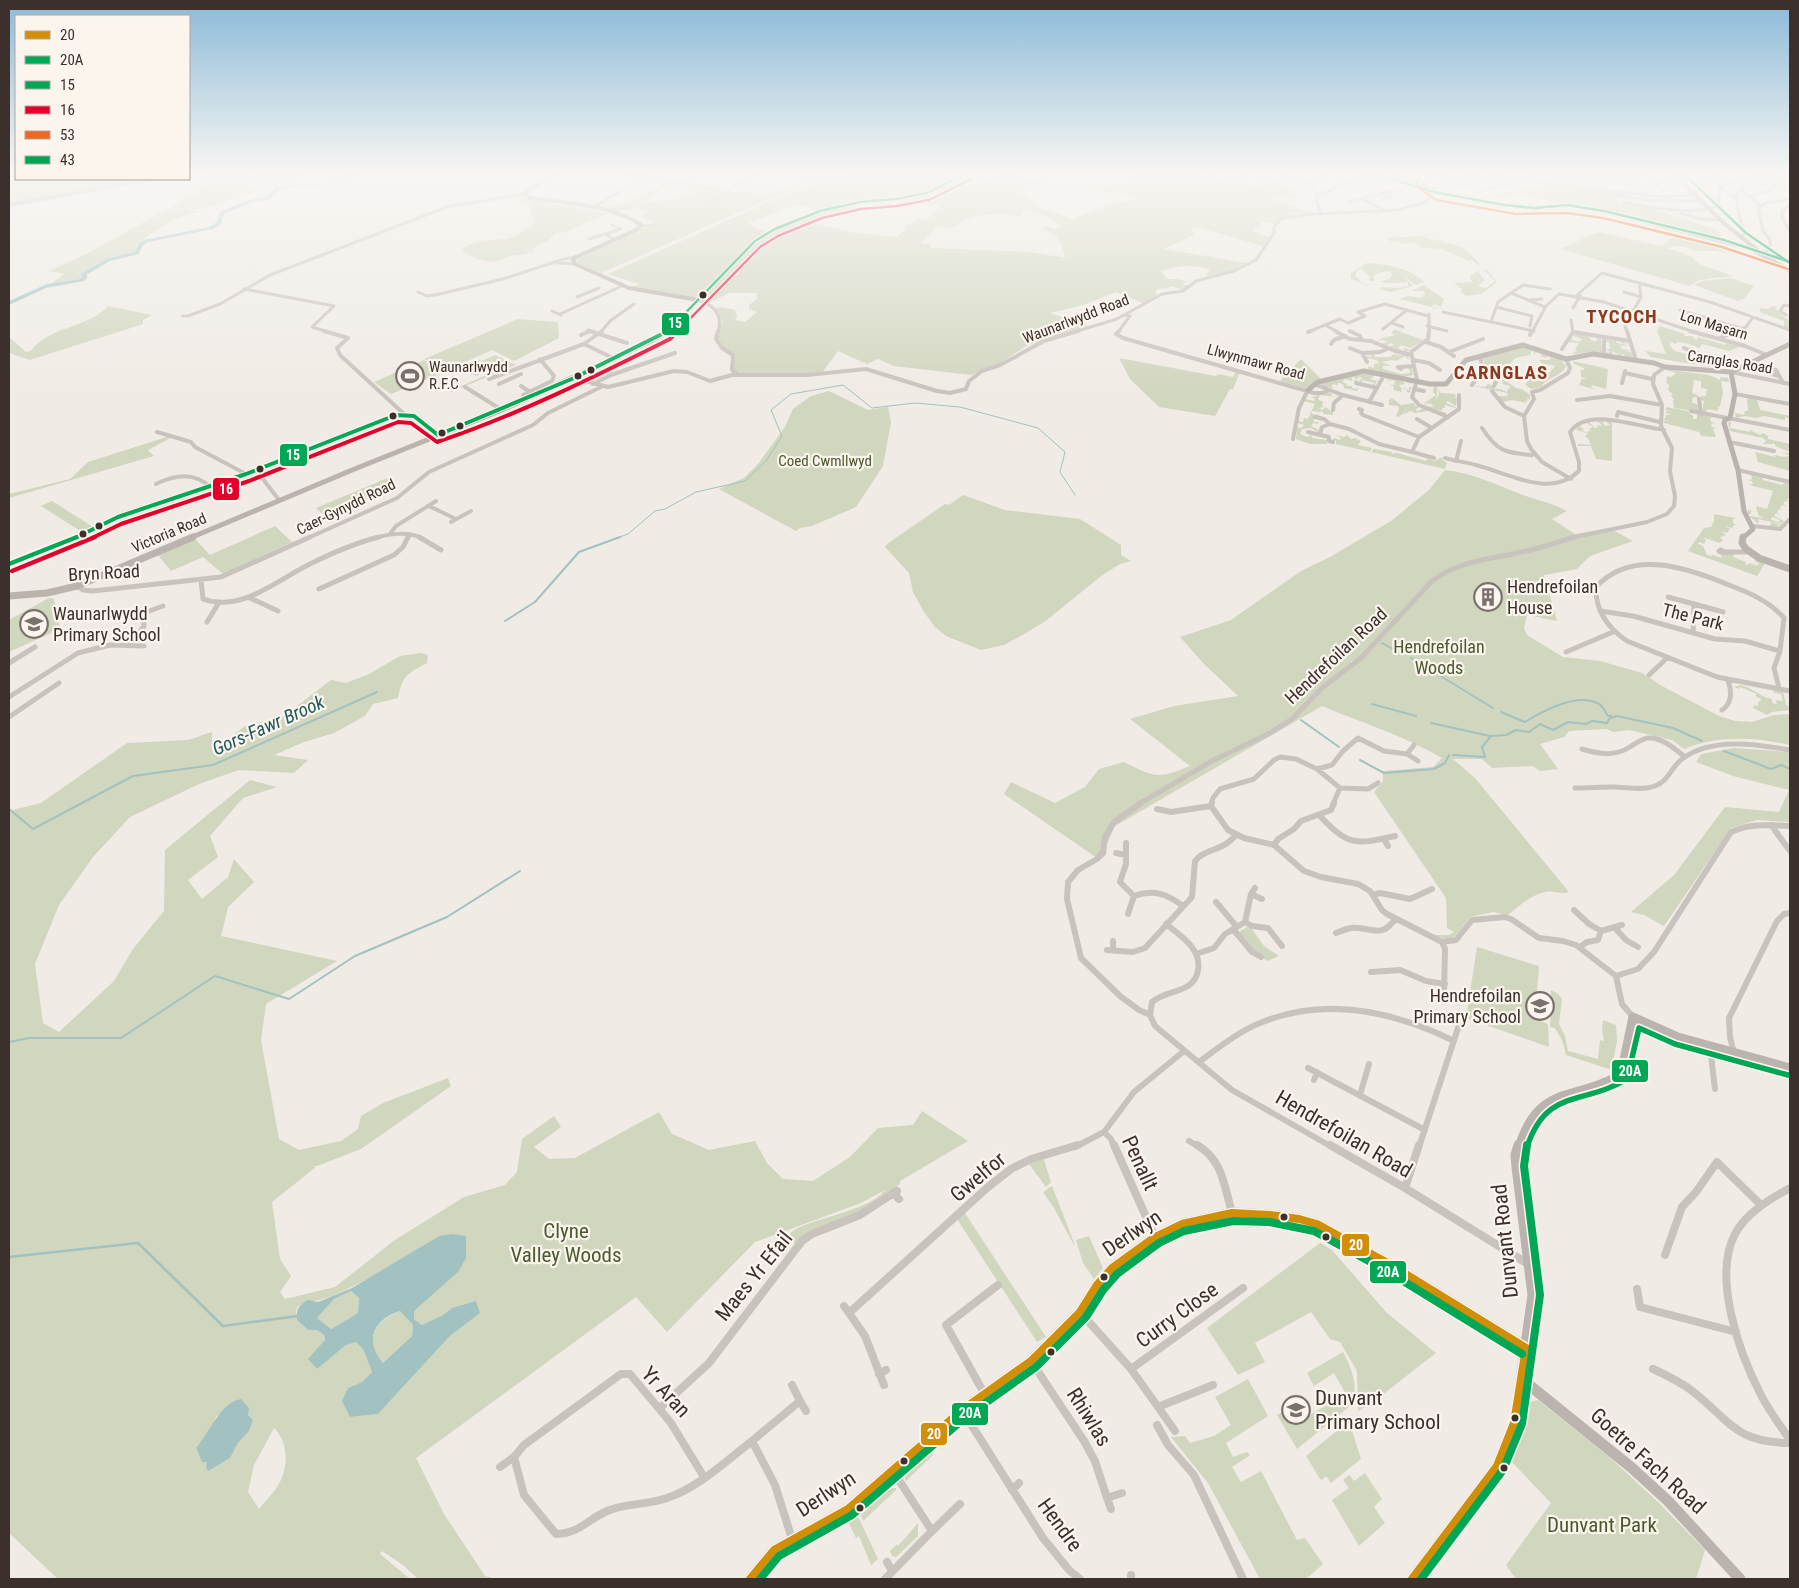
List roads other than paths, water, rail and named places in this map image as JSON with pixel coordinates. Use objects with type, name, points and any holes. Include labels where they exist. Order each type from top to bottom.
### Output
[{"type":"main road","points":[[1748,246],[1753,247],[1764,257]]},
{"type":"main road","points":[[1753,247],[1764,257],[1790,271]]},
{"type":"street","points":[[191,314],[216,306],[270,275],[345,246]]},
{"type":"street","points":[[418,292],[427,296],[435,295],[503,279],[576,257],[598,246]]},
{"type":"street","name":"Victoria Road","points":[[77,586],[279,500],[502,410],[615,359],[666,333],[750,246]]},
{"type":"street","name":"Waunarlwydd Road","points":[[601,387],[619,386],[674,371],[687,372],[710,381],[733,374],[807,375],[866,369],[937,391],[960,392],[966,389],[970,381],[982,371],[1000,365],[1044,341],[1120,316],[1162,294],[1185,290],[1192,283],[1200,279],[1234,271],[1256,260],[1265,246]]},
{"type":"street","points":[[1769,246],[1766,252],[1774,257]]},
{"type":"street","points":[[1760,252],[1790,262]]},
{"type":"street","points":[[575,264],[573,260],[576,257]]},
{"type":"street","points":[[553,263],[575,264],[622,286],[698,300],[711,306],[721,322],[716,339],[722,348],[733,356],[733,374]]},
{"type":"street","points":[[1573,308],[1578,296],[1596,280],[1600,273],[1710,302],[1790,330]]},
{"type":"street","points":[[1636,360],[1625,326],[1641,297],[1639,283]]},
{"type":"street","points":[[1492,319],[1498,302],[1523,284],[1550,289]]},
{"type":"street","points":[[552,311],[561,315],[622,286]]},
{"type":"street","points":[[577,297],[599,288]]},
{"type":"street","points":[[244,289],[334,306],[312,327],[348,338],[337,348],[340,355],[404,413]]},
{"type":"street","points":[[1624,292],[1641,297]]},
{"type":"street","points":[[1511,293],[1530,300],[1536,305],[1545,307],[1534,331],[1530,335]]},
{"type":"street","points":[[586,294],[596,297]]},
{"type":"street","name":"Lon Masarn","points":[[1545,307],[1559,294],[1578,296],[1632,311],[1767,354]]},
{"type":"street","points":[[1530,300],[1541,298]]},
{"type":"street","name":"Llwynmawr Road","points":[[1150,301],[1130,316],[1117,330],[1118,336],[1200,361],[1308,390],[1314,384],[1364,371],[1435,385],[1446,384],[1466,360],[1523,345],[1566,359],[1593,354],[1636,360],[1665,367]]},
{"type":"street","points":[[489,379],[584,344],[599,334],[610,321],[634,304]]},
{"type":"street","points":[[1308,332],[1342,318],[1348,323],[1365,316],[1355,312],[1385,304],[1428,315],[1427,326],[1429,336],[1426,342],[1414,348],[1411,355],[1417,380],[1412,397],[1415,403],[1448,417]]},
{"type":"street","points":[[1786,314],[1780,311],[1784,305],[1790,306]]},
{"type":"street","points":[[1496,307],[1532,316],[1530,326]]},
{"type":"street","points":[[1382,330],[1407,310]]},
{"type":"street","points":[[1680,310],[1743,329]]},
{"type":"street","points":[[1443,312],[1534,331]]},
{"type":"street","points":[[1120,316],[1126,314],[1130,316]]},
{"type":"street","points":[[1481,317],[1511,323]]},
{"type":"street","points":[[1718,338],[1743,329],[1753,317]]},
{"type":"street","points":[[1571,320],[1573,332]]},
{"type":"street","points":[[1392,323],[1405,328]]},
{"type":"street","points":[[1325,325],[1345,336],[1371,341],[1411,355]]},
{"type":"street","points":[[1427,326],[1448,331]]},
{"type":"street","points":[[581,335],[589,330],[627,341]]},
{"type":"street","points":[[1350,331],[1360,336],[1362,340]]},
{"type":"street","points":[[1573,332],[1630,341]]},
{"type":"street","points":[[1562,349],[1573,332]]},
{"type":"street","points":[[1328,338],[1333,342],[1345,336]]},
{"type":"street","points":[[1604,337],[1604,352]]},
{"type":"street","points":[[1449,352],[1479,339]]},
{"type":"street","points":[[1426,342],[1454,356]]},
{"type":"street","points":[[584,344],[615,359]]},
{"type":"street","points":[[1730,418],[1735,394],[1730,372],[1790,344]]},
{"type":"street","points":[[1350,348],[1362,353],[1380,352],[1389,348]]},
{"type":"street","points":[[1684,348],[1736,368]]},
{"type":"street","points":[[1362,353],[1368,361]]},
{"type":"street","points":[[594,384],[611,375],[673,354]]},
{"type":"street","points":[[1472,385],[1482,371],[1481,360],[1477,357]]},
{"type":"street","points":[[523,395],[548,384],[554,376],[540,359]]},
{"type":"street","points":[[1566,359],[1570,368],[1568,373],[1540,390],[1532,392],[1534,399],[1524,416],[1529,448],[1532,455],[1542,464],[1571,479]]},
{"type":"street","points":[[1412,360],[1430,363],[1440,370]]},
{"type":"street","points":[[1397,367],[1413,366]]},
{"type":"street","points":[[1652,379],[1658,371],[1665,367]]},
{"type":"street","name":"Carnglas Road","points":[[1665,367],[1730,372],[1790,384]]},
{"type":"street","points":[[1482,371],[1497,379],[1494,386]]},
{"type":"street","points":[[1622,383],[1625,372],[1652,379]]},
{"type":"street","points":[[500,374],[509,380]]},
{"type":"street","points":[[499,384],[521,374]]},
{"type":"street","points":[[1779,376],[1782,383]]},
{"type":"street","points":[[574,378],[601,387]]},
{"type":"street","points":[[1370,402],[1382,379]]},
{"type":"street","points":[[1617,416],[1618,412],[1660,422],[1662,406],[1652,379]]},
{"type":"street","points":[[1356,383],[1377,388]]},
{"type":"street","points":[[1314,384],[1343,396],[1382,405]]},
{"type":"street","points":[[521,386],[530,392]]},
{"type":"street","name":"Caer-Gynydd Road","points":[[201,580],[220,577],[242,570],[279,550],[397,498],[429,472],[533,425],[548,413],[601,387]]},
{"type":"street","points":[[466,389],[502,410]]},
{"type":"street","points":[[1338,394],[1343,389]]},
{"type":"street","points":[[1414,389],[1424,391]]},
{"type":"street","points":[[1292,439],[1299,408],[1308,390],[1318,393],[1328,390]]},
{"type":"street","points":[[1492,392],[1502,407],[1524,416]]},
{"type":"street","points":[[1735,394],[1790,404]]},
{"type":"street","points":[[1412,452],[1419,437],[1459,409],[1459,395]]},
{"type":"street","points":[[1578,400],[1599,395],[1610,395],[1662,406]]},
{"type":"street","points":[[1333,410],[1334,403],[1343,396]]},
{"type":"street","points":[[1700,399],[1701,414]]},
{"type":"street","points":[[1359,409],[1362,410],[1361,414],[1419,437]]},
{"type":"street","points":[[1692,412],[1790,430]]},
{"type":"street","points":[[9,564],[76,538],[127,514],[246,474],[404,413],[415,415],[438,435]]},
{"type":"street","points":[[1315,417],[1322,416],[1330,424],[1348,429],[1374,442],[1434,458]]},
{"type":"street","points":[[1364,419],[1369,417]]},
{"type":"street","points":[[1730,418],[1725,420],[1724,423],[1738,470],[1744,511],[1754,526],[1780,529],[1790,519]]},
{"type":"street","points":[[1417,419],[1422,424],[1432,428]]},
{"type":"street","points":[[1445,458],[1531,482],[1556,483],[1571,479],[1578,473],[1580,468],[1570,435],[1571,428],[1577,423],[1604,419],[1664,430]]},
{"type":"street","name":"Hendrefoilan Road","points":[[1530,1265],[1484,1239],[1405,1188],[1232,1090],[1184,1051],[1155,1026],[1151,1017],[1120,996],[1081,958],[1067,899],[1068,882],[1078,870],[1096,859],[1103,852],[1105,837],[1114,822],[1143,801],[1212,761],[1285,724],[1323,687],[1360,659],[1432,581],[1445,571],[1475,562],[1528,551],[1574,537],[1647,522],[1667,514],[1674,506],[1675,496],[1670,471],[1672,448],[1660,422]]},
{"type":"street","points":[[1320,434],[1322,427],[1330,424]]},
{"type":"street","points":[[1482,428],[1499,450],[1512,454],[1532,455]]},
{"type":"street","points":[[157,432],[191,442],[195,447],[246,474]]},
{"type":"street","points":[[1308,432],[1329,436],[1329,441],[1333,442]]},
{"type":"street","points":[[1456,461],[1461,441]]},
{"type":"street","points":[[1730,442],[1774,451]]},
{"type":"street","points":[[256,470],[279,500]]},
{"type":"street","points":[[1738,470],[1790,482]]},
{"type":"street","points":[[155,484],[183,474],[189,475],[210,487]]},
{"type":"street","points":[[390,534],[391,529],[436,502]]},
{"type":"street","points":[[429,506],[456,519]]},
{"type":"street","points":[[451,522],[471,511]]},
{"type":"street","points":[[1747,552],[1742,541],[1754,526]]},
{"type":"street","points":[[201,580],[203,599],[210,603],[218,604],[250,598],[307,565],[375,537],[390,534],[410,534],[418,536],[441,550]]},
{"type":"street","points":[[319,589],[394,555],[403,546],[410,534]]},
{"type":"street","points":[[1726,552],[1747,552],[1790,569]]},
{"type":"street","points":[[1779,688],[1774,668],[1780,651],[1787,618],[1762,598],[1672,564],[1653,563],[1615,571],[1596,587],[1594,594],[1600,611],[1613,632],[1638,647],[1728,681],[1790,691]]},
{"type":"street","name":"Bryn Road","points":[[9,596],[47,594],[77,586],[83,590],[93,591],[201,580]]},
{"type":"street","points":[[1668,597],[1723,612]]},
{"type":"street","points":[[250,598],[278,611]]},
{"type":"street","points":[[207,622],[218,604]]},
{"type":"street","points":[[1693,633],[1694,604]]},
{"type":"street","points":[[133,617],[143,615],[163,606]]},
{"type":"street","name":"The Park","points":[[1600,611],[1633,616],[1715,639],[1745,641],[1780,651]]},
{"type":"street","points":[[128,645],[144,626],[143,615]]},
{"type":"street","points":[[210,616],[218,615]]},
{"type":"street","points":[[1566,652],[1613,632]]},
{"type":"street","points":[[9,697],[78,653],[98,646],[144,646]]},
{"type":"street","points":[[9,663],[35,647]]},
{"type":"street","points":[[1649,675],[1667,658]]},
{"type":"street","points":[[1722,710],[1725,709],[1730,697],[1731,687],[1728,681]]},
{"type":"street","points":[[9,717],[59,683]]},
{"type":"street","points":[[1317,769],[1332,765],[1343,751],[1358,738],[1384,751],[1407,754],[1418,761]]},
{"type":"street","points":[[1582,748],[1597,754],[1618,754],[1642,739],[1648,738],[1661,741],[1685,757]]},
{"type":"street","points":[[1575,788],[1638,788],[1654,786],[1664,782],[1676,765],[1685,757],[1708,748],[1748,744],[1790,750]]},
{"type":"street","points":[[1407,754],[1414,745]]},
{"type":"street","points":[[1378,786],[1358,790],[1340,788],[1317,769],[1296,759],[1280,757],[1274,760],[1254,779],[1220,789],[1213,798],[1211,806],[1224,826],[1236,835],[1274,845],[1304,871],[1321,877],[1358,884],[1373,895],[1382,910],[1395,919],[1442,942],[1456,940],[1472,920],[1505,917],[1518,922],[1540,938],[1570,942],[1580,947],[1616,976],[1619,1000],[1625,1010],[1633,1017],[1678,1037],[1790,1068]]},
{"type":"street","points":[[1274,845],[1278,839],[1294,829],[1301,821],[1332,810],[1340,788]]},
{"type":"street","points":[[1157,809],[1164,815],[1199,805],[1211,806]]},
{"type":"street","points":[[1319,815],[1336,835],[1347,841],[1370,841],[1395,836]]},
{"type":"street","points":[[1771,825],[1790,851]]},
{"type":"street","points":[[1616,976],[1638,969],[1654,952],[1731,832],[1744,826],[1790,826]]},
{"type":"street","points":[[1113,941],[1110,950],[1133,952],[1145,948],[1192,897],[1195,888],[1193,869],[1196,859],[1205,853],[1224,847],[1236,835]]},
{"type":"street","points":[[1384,839],[1388,846]]},
{"type":"street","points":[[1126,843],[1126,864],[1120,882],[1134,896]]},
{"type":"street","points":[[1116,853],[1126,854]]},
{"type":"street","points":[[1373,895],[1380,893],[1410,899],[1432,889]]},
{"type":"street","points":[[1128,914],[1134,896],[1145,891],[1159,892],[1183,906]]},
{"type":"street","points":[[1196,954],[1214,948],[1225,934],[1245,922],[1253,891],[1262,899]]},
{"type":"street","points":[[1216,902],[1252,952],[1261,957]]},
{"type":"street","points":[[1574,910],[1589,924],[1601,931],[1622,925]]},
{"type":"street","points":[[1734,1053],[1730,1037],[1729,1018],[1777,921],[1784,914],[1790,912]]},
{"type":"street","points":[[1336,933],[1356,928],[1376,932],[1391,927],[1395,919]]},
{"type":"street","points":[[1245,922],[1252,926],[1268,928],[1282,946]]},
{"type":"street","points":[[1151,1017],[1152,1002],[1157,997],[1186,988],[1194,980],[1199,963],[1191,945],[1166,924]]},
{"type":"street","points":[[1615,928],[1626,940],[1638,947]]},
{"type":"street","points":[[1580,947],[1587,942],[1598,940],[1601,931]]},
{"type":"street","points":[[1371,972],[1400,970],[1445,987],[1445,949],[1442,942]]},
{"type":"street","points":[[1199,1062],[1226,1042],[1260,1023],[1298,1012],[1320,1009],[1351,1008],[1394,1016],[1434,1030],[1454,1041]]},
{"type":"street","name":"Dunvant Road","points":[[1412,1579],[1497,1466],[1515,1422],[1533,1295],[1516,1154],[1524,1131],[1534,1114],[1546,1103],[1566,1093],[1608,1082],[1621,1074],[1633,1017]]},
{"type":"street","points":[[1405,1188],[1459,1025]]},
{"type":"street","points":[[1710,1047],[1715,1089]]},
{"type":"street","name":"Gwelfor","points":[[884,1384],[882,1372],[865,1336],[846,1310],[1011,1169],[1031,1159],[1073,1148],[1104,1132],[1134,1092],[1184,1051]]},
{"type":"street","points":[[1360,1095],[1369,1064]]},
{"type":"street","points":[[1308,1068],[1315,1076],[1360,1095],[1425,1130]]},
{"type":"street","name":"Penallt","points":[[1104,1132],[1111,1139],[1155,1237]]},
{"type":"street","points":[[1189,1141],[1205,1150],[1218,1164],[1232,1213]]},
{"type":"street","points":[[1665,1255],[1682,1207],[1696,1192],[1717,1162],[1761,1205]]},
{"type":"street","points":[[1653,1369],[1678,1381],[1736,1430],[1756,1440],[1772,1444],[1790,1442],[1761,1395],[1736,1332],[1727,1286],[1728,1255],[1735,1235],[1761,1205],[1790,1188]]},
{"type":"street","name":"Maes Yr Efail","points":[[661,1407],[709,1363],[802,1241],[812,1234],[860,1216],[896,1194]]},
{"type":"street","name":"Derlwyn","points":[[750,1579],[774,1550],[848,1509],[962,1410],[1030,1361],[1080,1312],[1097,1285],[1112,1268],[1155,1237],[1182,1224],[1232,1213],[1270,1215],[1299,1219],[1317,1224],[1398,1270],[1526,1348]]},
{"type":"street","points":[[984,1393],[946,1325],[998,1285]]},
{"type":"street","name":"Curry Close","points":[[1131,1369],[1243,1288]]},
{"type":"street","points":[[1637,1289],[1640,1307],[1736,1332]]},
{"type":"street","name":"Curry Close","points":[[1080,1312],[1131,1369],[1175,1431]]},
{"type":"street","name":"Rhiwlas","points":[[1030,1361],[1084,1441],[1095,1461],[1110,1510]]},
{"type":"street","name":"Yr Aran","points":[[500,1467],[514,1457],[524,1445],[621,1374],[630,1374],[661,1407],[688,1444],[704,1477]]},
{"type":"street","name":"Goetre Fach Road","points":[[1522,1380],[1632,1468],[1668,1501],[1740,1579]]},
{"type":"street","points":[[792,1385],[806,1411]]},
{"type":"street","points":[[1158,1407],[1212,1385]]},
{"type":"street","points":[[514,1457],[524,1495],[556,1534],[569,1534],[578,1531],[607,1511],[667,1498],[704,1477],[752,1441],[800,1401]]},
{"type":"street","name":"Hendre","points":[[962,1410],[1043,1538],[1069,1570],[1080,1579]]},
{"type":"street","points":[[1157,1424],[1168,1445],[1194,1475],[1243,1579]]},
{"type":"street","points":[[752,1441],[775,1485],[792,1539]]},
{"type":"street","points":[[893,1471],[932,1531]]},
{"type":"street","points":[[1012,1490],[1019,1483]]},
{"type":"street","points":[[1107,1498],[1122,1493]]},
{"type":"street","points":[[885,1579],[889,1566],[932,1531],[960,1504]]},
{"type":"water","points":[[453,1234],[466,1236],[466,1258],[458,1272],[414,1311],[414,1319],[422,1325],[443,1315],[452,1308],[476,1301],[480,1313],[450,1336],[378,1414],[350,1417],[342,1401],[348,1388],[362,1382],[372,1372],[363,1349],[356,1342],[346,1345],[317,1369],[308,1359],[325,1340],[324,1335],[317,1330],[308,1330],[297,1320],[298,1308],[307,1300],[318,1302],[352,1288],[439,1236]],"holes":[[[351,1291],[359,1298],[358,1313],[331,1329],[317,1318],[334,1299]],[[400,1311],[413,1325],[412,1336],[383,1363],[377,1355],[374,1346],[374,1332],[383,1320]]]},
{"type":"water","points":[[241,1399],[249,1408],[248,1415],[253,1420],[249,1431],[238,1443],[230,1458],[208,1471],[206,1467],[207,1462],[202,1462],[196,1448],[221,1412],[234,1401]]},
{"type":"waterway","points":[[9,303],[49,285],[82,280],[85,277],[83,275],[108,260],[137,253],[140,246]]},
{"type":"waterway","name":"Gors-Fawr Brook","points":[[617,538],[628,534],[655,511],[665,509],[696,492],[745,481],[766,461],[782,436],[771,410],[791,394],[843,385],[872,408],[915,403],[960,407],[1038,428],[1065,452],[1060,472],[1075,495]]},
{"type":"waterway","name":"Gors-Fawr Brook","points":[[505,621],[535,602],[579,552],[620,537]]},
{"type":"waterway","points":[[1382,643],[1400,653]]},
{"type":"waterway","points":[[1411,658],[1493,708]]},
{"type":"waterway","name":"Gors-Fawr Brook","points":[[9,809],[33,829],[133,776],[213,765],[377,692]]},
{"type":"waterway","points":[[1501,712],[1525,722],[1561,704],[1581,700],[1599,704],[1608,716],[1611,716]]},
{"type":"waterway","points":[[1372,704],[1416,716]]},
{"type":"waterway","points":[[1453,755],[1485,757],[1482,747],[1491,736],[1506,735],[1516,730],[1529,732],[1540,724],[1553,730],[1568,722],[1586,724],[1592,721],[1607,723],[1610,718],[1617,716],[1673,728],[1702,741]]},
{"type":"waterway","points":[[1301,720],[1339,747]]},
{"type":"waterway","points":[[1431,723],[1490,736]]},
{"type":"waterway","points":[[1724,751],[1771,769],[1781,765],[1790,769]]},
{"type":"waterway","points":[[1360,760],[1384,773],[1434,769],[1445,763],[1449,755]]},
{"type":"waterway","points":[[9,1042],[29,1038],[121,1038],[215,976],[289,999],[355,956],[447,917],[520,871]]},
{"type":"waterway","points":[[9,1257],[138,1243],[223,1326],[298,1316]]},
{"type":"place","name":"Waunarlwydd R.F.C","points":[[410,376]]},
{"type":"place","name":"Hendrefoilan House","points":[[1488,597]]},
{"type":"place","name":"Waunarlwydd Primary School","points":[[34,624]]},
{"type":"place","name":"Hendrefoilan Primary School","points":[[1540,1006]]},
{"type":"place","name":"Dunvant Primary School","points":[[1296,1410]]},
{"type":"district","name":"TYCOCH","points":[[1622,316]]},
{"type":"district","name":"CARNGLAS","points":[[1501,372]]},
{"type":"park label","name":"Coed Cwmllwyd","points":[[825,461]]},
{"type":"park label","name":"Hendrefoilan Woods","points":[[1439,658]]},
{"type":"park label","name":"Clyne Valley Woods","points":[[566,1243]]},
{"type":"park label","name":"Dunvant Park","points":[[1602,1525]]}]
